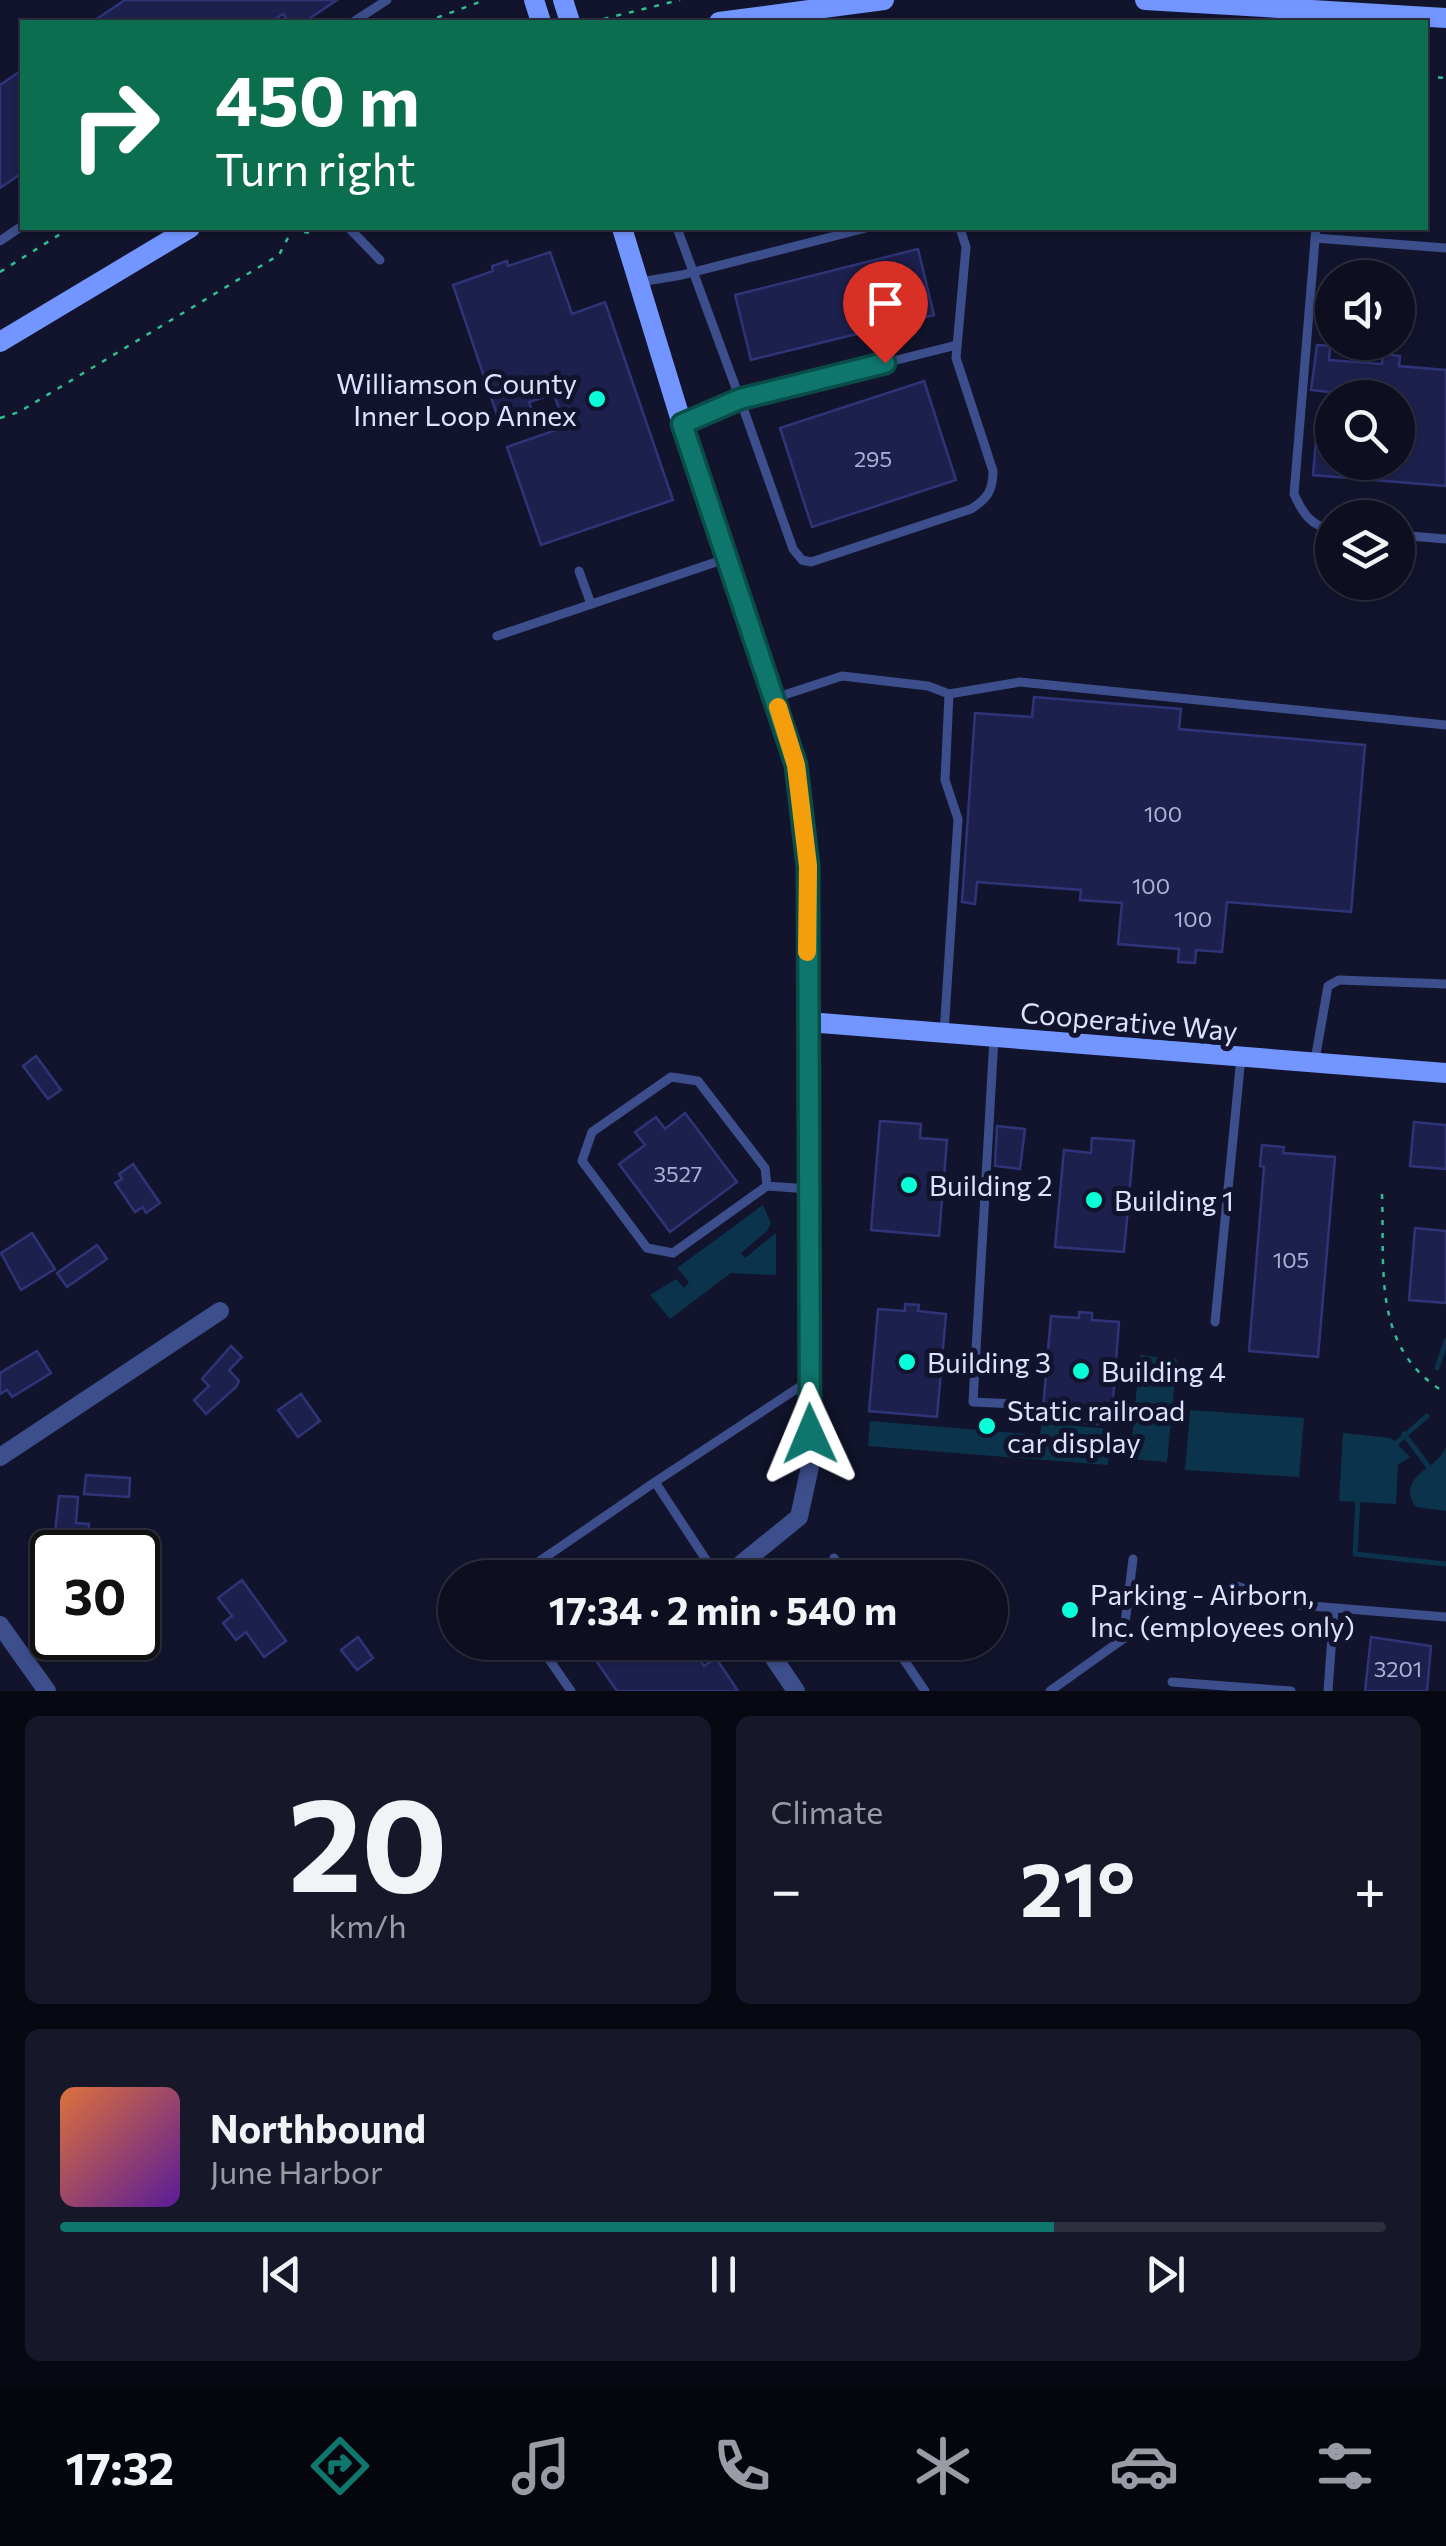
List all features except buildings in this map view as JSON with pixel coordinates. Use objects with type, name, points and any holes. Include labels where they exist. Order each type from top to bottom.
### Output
[{"type":"street","points":[[747,20],[846,13],[884,0]]},
{"type":"street","points":[[1145,0],[1446,18]]},
{"type":"street","points":[[0,342],[187,230]]},
{"type":"street","points":[[623,230],[682,424],[796,765],[808,866],[811,1462],[799,1518],[744,1560]]},
{"type":"street","name":"Cooperative Way","points":[[808,1022],[1446,1073]]},
{"type":"street","points":[[0,1457],[220,1311]]},
{"type":"street","points":[[0,1625],[47,1691]]},
{"type":"street","points":[[775,1660],[796,1691]]},
{"type":"lane","points":[[357,20],[387,0]]},
{"type":"lane","points":[[352,230],[380,260]]},
{"type":"lane","points":[[678,230],[793,549],[802,560],[811,562],[971,509],[986,500],[993,485],[956,358],[966,247],[961,230]]},
{"type":"lane","points":[[638,282],[858,230]]},
{"type":"lane","points":[[1315,523],[1294,494],[1315,232],[1446,248]]},
{"type":"lane","points":[[682,424],[740,399],[958,345]]},
{"type":"lane","points":[[1415,537],[1446,540]]},
{"type":"lane","points":[[497,636],[728,558]]},
{"type":"lane","points":[[580,571],[591,604]]},
{"type":"lane","points":[[775,698],[842,676],[928,686],[949,694],[1020,682],[1446,725]]},
{"type":"lane","points":[[944,1033],[958,820],[945,780],[949,694]]},
{"type":"lane","points":[[1315,1063],[1328,986],[1339,980],[1446,984]]},
{"type":"lane","points":[[994,1038],[973,1402],[1016,1404]]},
{"type":"lane","points":[[1215,1322],[1242,1057]]},
{"type":"lane","points":[[767,1186],[764,1168],[698,1081],[672,1077],[592,1132],[582,1161],[647,1248],[673,1253],[767,1186],[808,1188]]},
{"type":"lane","points":[[986,1194],[1026,1196]]},
{"type":"lane","points":[[540,1560],[810,1380]]},
{"type":"lane","points":[[655,1482],[709,1560]]},
{"type":"lane","points":[[1050,1691],[1123,1639],[1133,1559]]},
{"type":"lane","points":[[1233,1585],[1299,1606],[1446,1617]]},
{"type":"lane","points":[[1328,1691],[1334,1609]]},
{"type":"lane","points":[[549,1660],[570,1691]]},
{"type":"lane","points":[[904,1660],[925,1691]]},
{"type":"lane","points":[[1172,1682],[1292,1691]]},
{"type":"path","points":[[431,20],[485,0]]},
{"type":"path","points":[[599,20],[680,0]]},
{"type":"path","points":[[0,272],[67,230]]},
{"type":"path","points":[[0,418],[19,412],[279,255],[292,230],[316,230]]},
{"type":"path","points":[[1382,1194],[1392,1333],[1405,1358],[1426,1381],[1446,1393]]},
{"type":"water","points":[[763,1205],[771,1223],[741,1253],[745,1258],[776,1233],[776,1275],[731,1273],[670,1319],[650,1295],[676,1279],[684,1288],[689,1282],[677,1268]]},
{"type":"water","points":[[1140,1355],[1177,1359],[1167,1462],[1130,1459]]},
{"type":"water","points":[[1190,1410],[1304,1418],[1299,1477],[1185,1470]]},
{"type":"water","points":[[870,1421],[1040,1435],[1042,1423],[1111,1429],[1108,1465],[868,1446]]},
{"type":"water","points":[[1343,1433],[1391,1438],[1410,1457],[1398,1465],[1396,1504],[1339,1501]]},
{"type":"water","points":[[1446,1447],[1446,1511],[1416,1507],[1411,1496],[1414,1480]]},
{"type":"waterway","points":[[1437,1368],[1446,1341]]},
{"type":"waterway","points":[[1392,1447],[1427,1416]]},
{"type":"waterway","points":[[1404,1434],[1429,1473]]},
{"type":"waterway","points":[[1358,1498],[1355,1554],[1446,1564]]},
{"type":"slow traffic","points":[[778,707],[796,765],[808,866],[807,952]]},
{"type":"place","name":"Williamson County Inner Loop Annex","points":[[597,399]]},
{"type":"place","name":"Building 2","points":[[909,1185]]},
{"type":"place","name":"Building 1","points":[[1094,1200]]},
{"type":"place","name":"Building 3","points":[[907,1362]]},
{"type":"place","name":"Building 4","points":[[1081,1371]]},
{"type":"place","name":"Static railroad car display","points":[[987,1426]]},
{"type":"place","name":"Parking - Airborn, Inc. (employees only)","points":[[1070,1610]]},
{"type":"route","points":[[810,1434],[808,866],[796,765],[682,424],[740,399],[885,363]]}]
